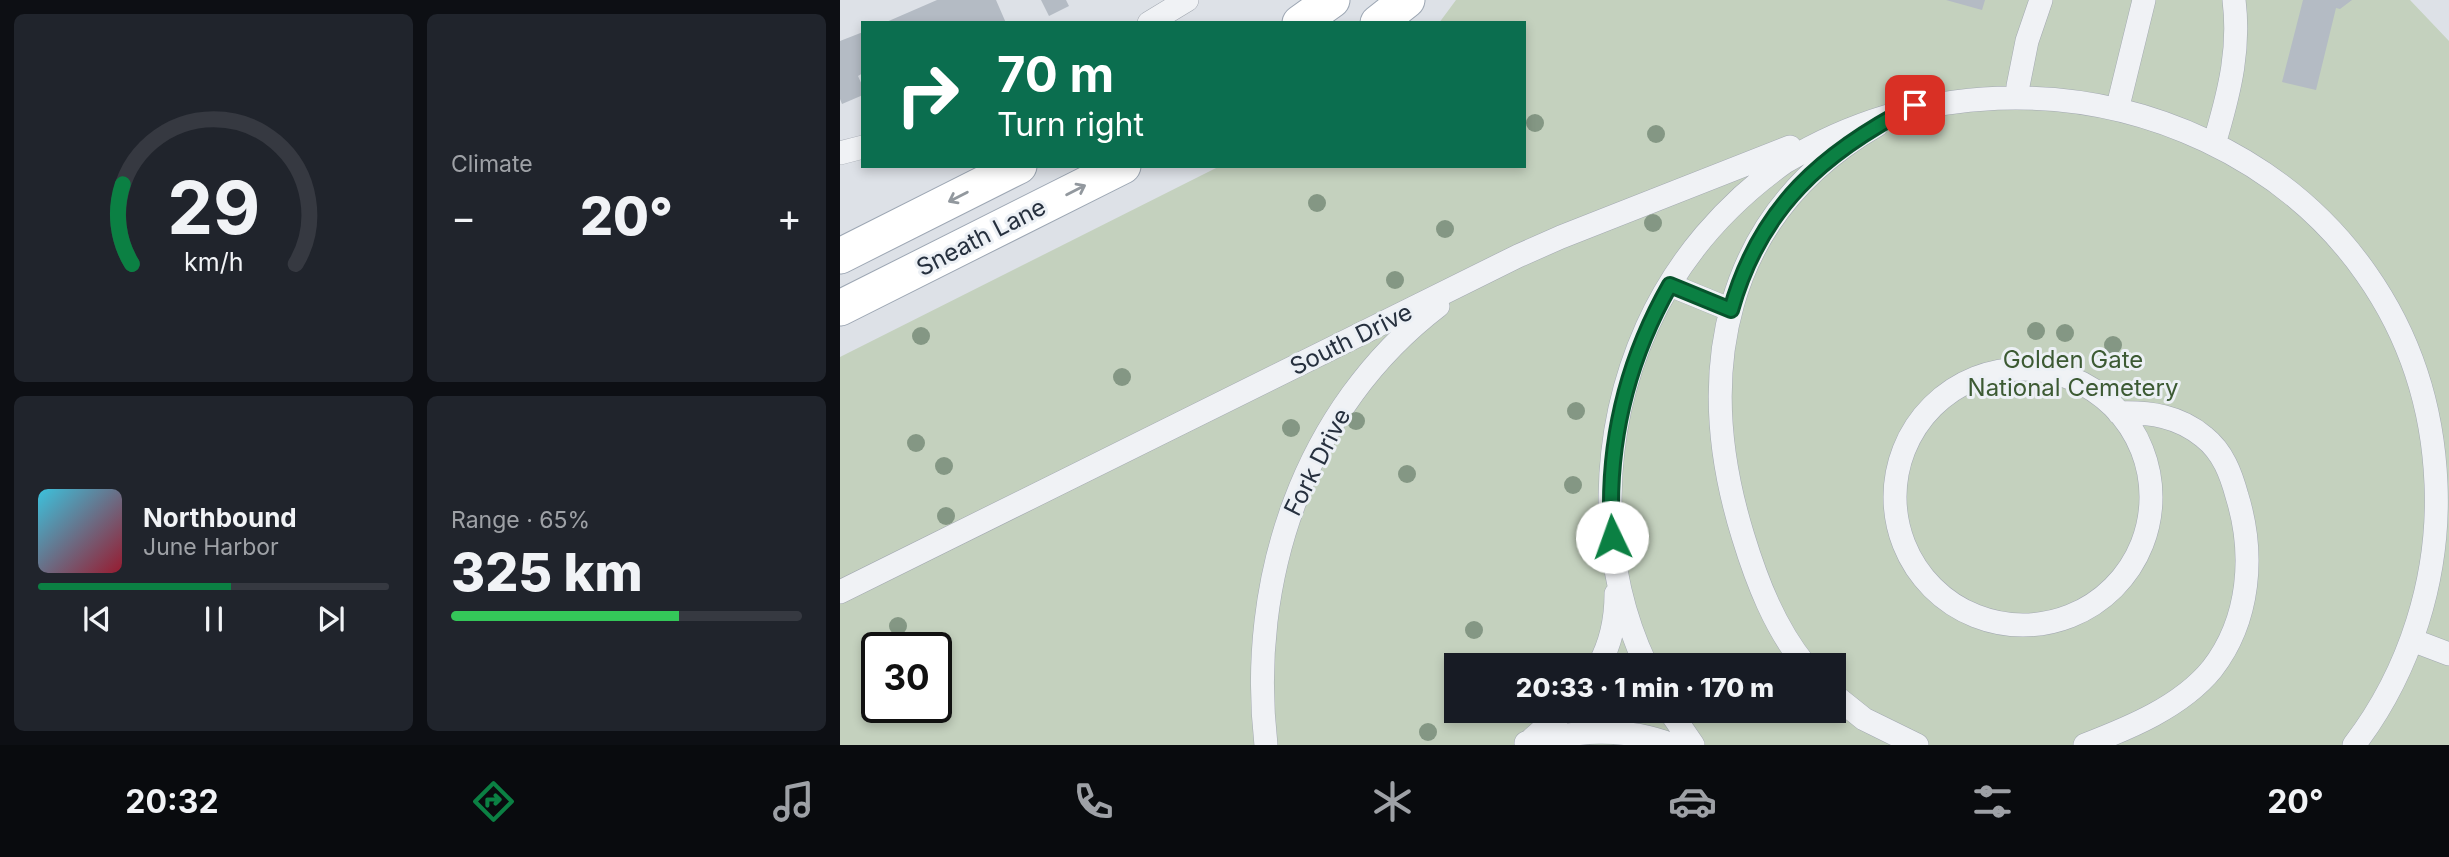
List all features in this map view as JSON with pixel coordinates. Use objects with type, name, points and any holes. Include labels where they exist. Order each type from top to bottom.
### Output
[{"type":"main road","points":[[1303,21],[1332,0]]},
{"type":"main road","points":[[1381,21],[1407,0]]},
{"type":"main road","name":"Sneath Lane","points":[[840,256],[1015,168]]},
{"type":"main road","name":"Sneath Lane","points":[[840,308],[1119,168]]},
{"type":"street","points":[[1152,21],[1187,0]]},
{"type":"street","points":[[2018,86],[2027,41],[2041,0]]},
{"type":"street","points":[[2120,98],[2144,0]]},
{"type":"street","points":[[2217,134],[2235,63],[2234,0]]},
{"type":"street","points":[[1604,653],[1614,624],[1617,587],[1610,490],[1622,397],[1641,340],[1670,285],[1706,233],[1750,188],[1815,142],[1874,114],[1936,95],[1992,87],[2068,89],[2120,98],[2170,113],[2217,134],[2269,167],[2322,213],[2362,262],[2393,313],[2405,339],[2432,432],[2437,498],[2431,567],[2412,640],[2382,704],[2354,745]]},
{"type":"street","points":[[1797,653],[1785,636],[1764,593],[1740,527],[1727,473],[1720,394],[1723,348],[1731,310],[1737,288],[1755,247],[1776,213],[1802,182],[1834,153],[1864,133],[1936,95]]},
{"type":"street","name":"South Drive","points":[[840,592],[1518,256],[1874,114]]},
{"type":"street","points":[[840,153],[861,148]]},
{"type":"street","name":"Fork Drive","points":[[1266,745],[1263,670],[1267,607],[1283,534],[1310,466],[1350,397],[1397,342],[1451,295],[1518,256]]},
{"type":"street","points":[[1670,285],[1731,310]]},
{"type":"street","points":[[2085,745],[2152,715],[2185,695],[2212,669],[2232,635],[2247,582],[2247,544],[2234,483],[2217,449],[2206,438],[2178,421],[2150,413],[2119,413],[2080,382],[2048,372],[2014,370],[1965,383],[1937,402],[1907,442],[1897,473],[1895,491],[1898,524],[1909,556],[1928,583],[1954,604],[1984,618],[2017,624],[2050,622],[2067,617],[2109,592],[2139,552],[2149,521],[2149,471],[2138,440],[2119,413]]},
{"type":"street","points":[[1615,565],[1631,626],[1641,653]]},
{"type":"street","points":[[2412,640],[2449,654]]},
{"type":"street","points":[[1846,705],[1864,719],[1917,745]]},
{"type":"street","points":[[1524,744],[1549,723]]},
{"type":"street","points":[[1679,723],[1693,745]]},
{"type":"street","points":[[1524,744],[1568,735],[1607,732],[1643,735],[1672,745]]},
{"type":"green space","name":"Golden Gate National Cemetery","points":[[1456,0],[2410,0],[2449,41],[2449,745],[840,745],[840,357],[1216,168],[1526,168],[1526,21],[1440,21]]},
{"type":"building","points":[[937,0],[996,0],[1005,21],[889,21]]},
{"type":"building","points":[[1041,0],[1066,0],[1069,6],[1049,16]]},
{"type":"building","points":[[1946,0],[1985,0],[1982,10]]},
{"type":"building","points":[[2303,0],[2352,0],[2340,9],[2336,8],[2316,90],[2282,82]]},
{"type":"building","points":[[861,33],[861,74],[858,76],[861,96],[842,104],[840,99],[840,41]]},
{"type":"route","points":[[1612,537],[1610,481],[1622,397],[1641,340],[1670,285],[1731,310],[1737,288],[1755,247],[1776,213],[1802,182],[1834,153],[1915,105]]}]
